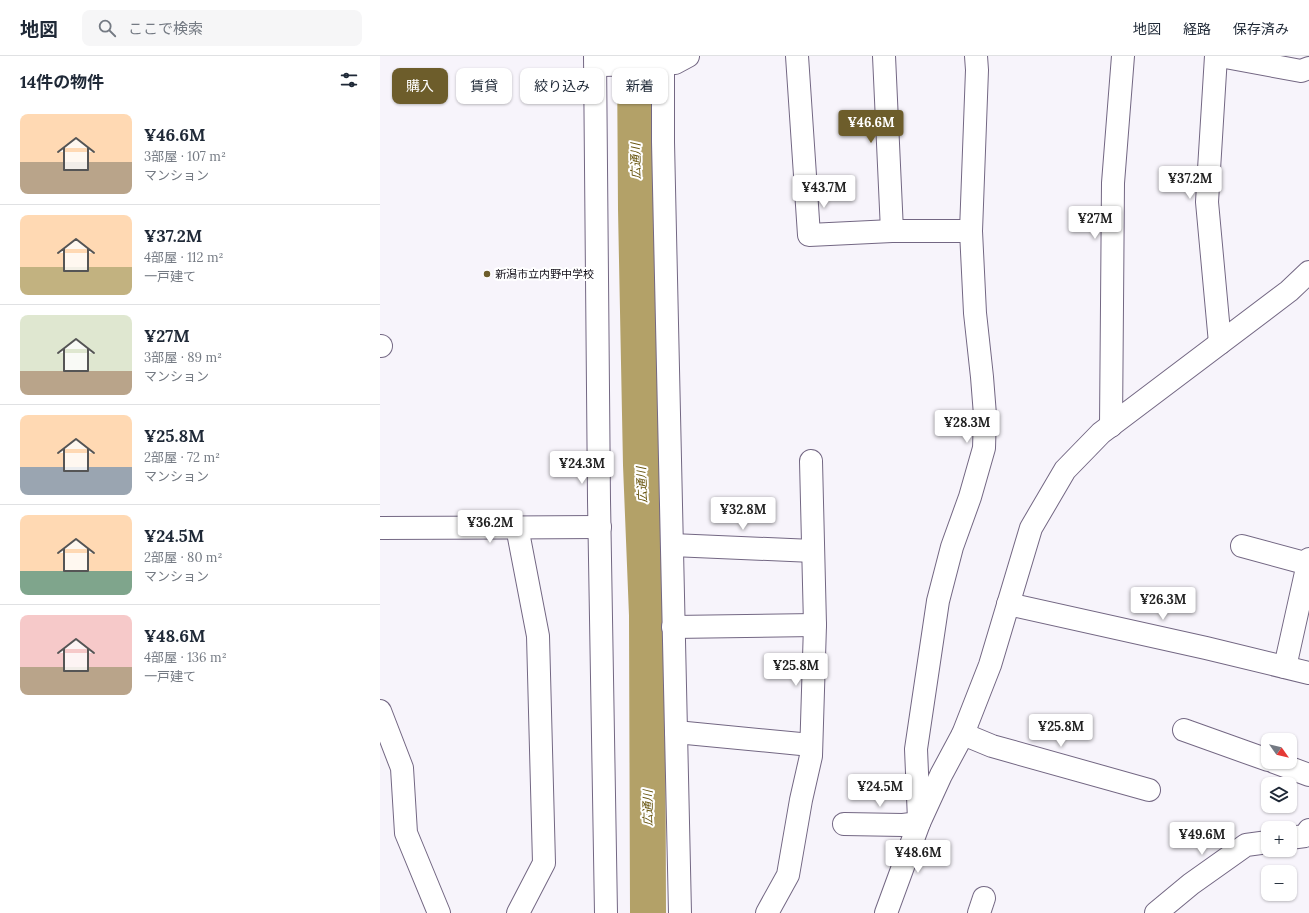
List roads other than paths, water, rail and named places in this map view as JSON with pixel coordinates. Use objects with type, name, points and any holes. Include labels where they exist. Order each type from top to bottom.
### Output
[{"type":"street","points":[[606,913],[600,527],[599,60],[662,61],[675,63],[688,56]]},
{"type":"street","points":[[797,56],[809,235],[892,231],[971,231]]},
{"type":"street","points":[[884,56],[892,231]]},
{"type":"street","points":[[919,823],[916,749],[938,601],[952,547],[970,497],[984,448],[985,415],[975,312],[971,231],[977,70],[976,56]]},
{"type":"street","points":[[1111,426],[1113,183],[1123,56]]},
{"type":"street","points":[[1216,56],[1207,202],[1220,343]]},
{"type":"street","points":[[1220,56],[1301,71],[1309,68]]},
{"type":"street","points":[[662,61],[680,913]]},
{"type":"street","points":[[886,913],[919,823],[941,775],[963,734],[990,665],[1031,528],[1064,470],[1101,433],[1289,291],[1309,272]]},
{"type":"street","points":[[767,913],[788,875],[801,800],[811,756],[814,551],[811,461]]},
{"type":"street","points":[[517,527],[538,636],[544,864],[518,913]]},
{"type":"street","points":[[380,528],[600,527]]},
{"type":"street","points":[[672,545],[814,551]]},
{"type":"street","points":[[1242,546],[1308,561],[1285,667]]},
{"type":"street","points":[[1008,604],[1309,673]]},
{"type":"street","points":[[673,627],[814,626]]},
{"type":"street","points":[[380,711],[402,768],[406,833],[439,913]]},
{"type":"street","points":[[1184,730],[1261,758]]},
{"type":"street","points":[[676,732],[811,745]]},
{"type":"street","points":[[963,734],[992,746],[1149,790]]},
{"type":"street","points":[[1294,769],[1309,774]]},
{"type":"street","points":[[844,824],[902,825],[919,823]]},
{"type":"street","points":[[1297,837],[1305,836],[1309,830]]},
{"type":"street","points":[[1156,913],[1191,884],[1246,846],[1261,843]]},
{"type":"waterway","name":"広通川","points":[[635,56],[636,209],[641,465],[647,615],[648,913]]},
{"type":"place","name":"新潟市立内野中学校","points":[[487,274]]}]
